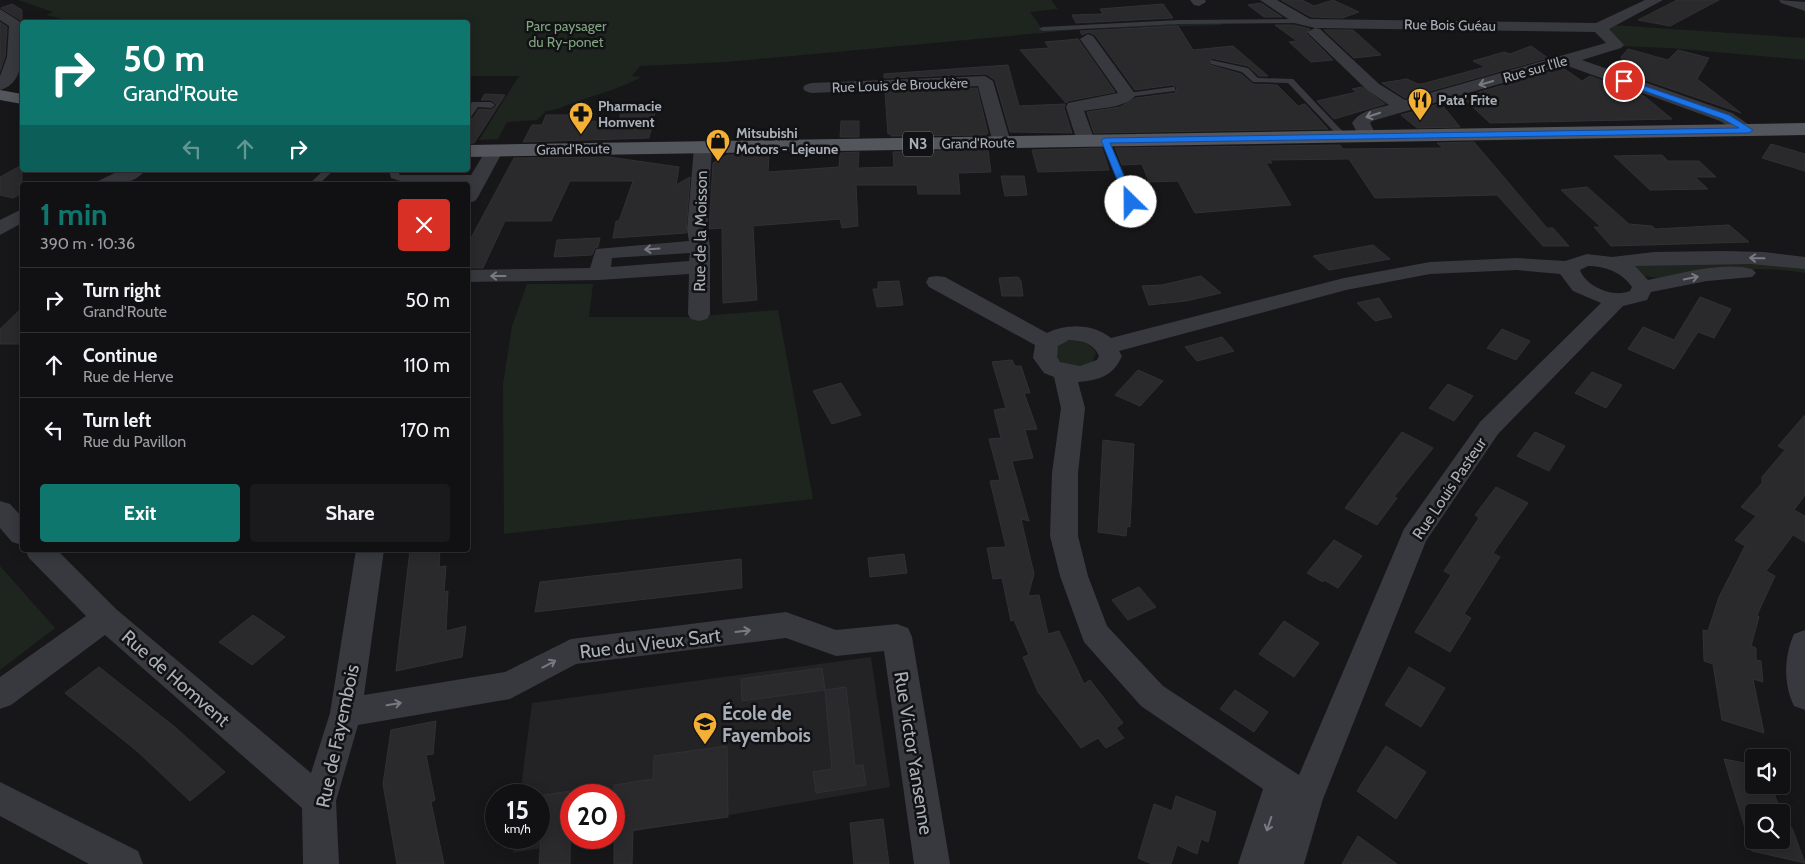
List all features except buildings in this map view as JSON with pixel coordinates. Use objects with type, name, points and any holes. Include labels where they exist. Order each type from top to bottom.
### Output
[{"type":"main road","points":[[0,95],[20,99]]},
{"type":"main road","name":"N3","points":[[1368,137],[1805,129]]},
{"type":"main road","name":"Grand'Route","points":[[470,151],[1368,137]]},
{"type":"street","points":[[1267,0],[1302,22]]},
{"type":"street","points":[[1599,28],[1656,0]]},
{"type":"street","points":[[1786,0],[1805,7]]},
{"type":"street","points":[[0,13],[16,24],[16,56],[12,68],[0,86]]},
{"type":"street","name":"Rue Bois Guéau","points":[[1302,22],[1599,28]]},
{"type":"street","name":"Rue sur l'Ile","points":[[1368,137],[1362,126],[1362,119],[1616,45],[1599,28]]},
{"type":"street","points":[[1315,32],[1373,87],[1402,106]]},
{"type":"street","points":[[1088,39],[1111,74],[1128,95],[1113,101],[1074,106],[1096,140]]},
{"type":"street","points":[[1567,60],[1726,117],[1749,130]]},
{"type":"street","name":"Rue Louis de Brouckère","points":[[811,88],[985,81],[1002,143]]},
{"type":"street","name":"Rue de la Moisson","points":[[699,314],[700,246],[698,230],[703,147]]},
{"type":"street","points":[[470,194],[494,150]]},
{"type":"street","points":[[111,182],[132,172]]},
{"type":"street","points":[[0,205],[16,209],[20,213]]},
{"type":"street","points":[[0,229],[20,216]]},
{"type":"street","points":[[599,274],[603,253],[700,246]]},
{"type":"street","points":[[1107,347],[1344,284],[1430,268],[1517,264],[1569,268],[1575,263],[1584,260],[1611,263],[1631,259],[1726,257],[1805,262]]},
{"type":"street","points":[[1569,268],[1569,274],[1577,284],[1596,295],[1617,300],[1638,297],[1643,292],[1643,287],[1634,275],[1611,263]]},
{"type":"street","points":[[470,276],[599,274],[700,267]]},
{"type":"street","points":[[1643,287],[1707,275],[1738,273],[1771,272],[1805,277]]},
{"type":"street","points":[[937,282],[1048,342]]},
{"type":"street","name":"Rue Louis Pasteur","points":[[1256,864],[1294,791],[1414,537],[1489,428],[1617,300]]},
{"type":"street","points":[[1077,333],[1089,335],[1107,347],[1110,354],[1109,361],[1097,372],[1075,375],[1053,366],[1046,358],[1044,350],[1048,342],[1055,336],[1077,333]]},
{"type":"street","points":[[1064,372],[1073,408],[1065,473],[1064,536],[1074,576],[1095,633],[1152,696],[1294,791]]},
{"type":"street","points":[[0,511],[20,532]]},
{"type":"street","name":"Rue de Homvent","points":[[40,552],[106,618],[319,801]]},
{"type":"street","name":"Rue de Fayembois","points":[[320,864],[319,801],[346,712],[370,552]]},
{"type":"street","points":[[0,695],[106,618]]},
{"type":"street","name":"Rue du Vieux Sart","points":[[346,712],[510,685],[571,652],[786,626],[836,644],[897,637],[897,642]]},
{"type":"street","name":"Rue Victor Yansenne","points":[[897,642],[932,864]]},
{"type":"street","points":[[1805,643],[1801,668],[1805,696]]},
{"type":"street","name":"Rue Louis Pasteur","points":[[1286,864],[1294,791]]},
{"type":"street","points":[[0,798],[125,864]]},
{"type":"lane","name":"Rue Bois Guéau","points":[[1043,29],[1169,22],[1302,22]]},
{"type":"lane","points":[[1214,62],[1245,70],[1256,80],[1290,81],[1344,137]]},
{"type":"lane","points":[[1128,95],[1172,89]]},
{"type":"lane","points":[[470,112],[475,104],[491,105]]},
{"type":"lane","points":[[1096,140],[1131,202]]},
{"type":"lane","points":[[316,182],[326,172]]},
{"type":"lane","points":[[394,172],[394,176],[400,178],[479,178]]},
{"type":"shaded area","name":"École de Fayembois","points":[[871,657],[890,787],[625,833],[625,784],[560,784],[560,845],[550,847],[550,784],[521,784],[532,703]]},
{"type":"shaded area","name":"École de Fayembois","points":[[514,849],[536,849],[513,853]]},
{"type":"green space","name":"Parc paysager du Ry-ponet","points":[[18,0],[1051,0],[1058,9],[1030,12],[1043,30],[1084,26],[1220,23],[1222,25],[1085,29],[727,62],[640,66],[632,76],[641,77],[633,81],[558,109],[546,111],[537,120],[507,122],[498,139],[479,140],[519,76],[470,76],[470,20],[65,20],[46,15],[53,12]]},
{"type":"green space","points":[[1597,24],[1805,38],[1805,60],[1670,48],[1619,46]]},
{"type":"green space","points":[[1688,261],[1805,266],[1805,273],[1757,269],[1716,271],[1655,278],[1644,276],[1635,271],[1635,263]]},
{"type":"green space","points":[[527,284],[593,284],[589,317],[688,317],[778,310],[813,499],[504,534],[503,384],[512,326]]},
{"type":"green space","points":[[1071,340],[1085,343],[1094,350],[1096,353],[1092,363],[1069,366],[1056,359],[1055,349],[1064,341]]},
{"type":"green space","points":[[0,566],[55,628],[0,670]]},
{"type":"place","name":"Pata' Frite","points":[[1420,121]]},
{"type":"place","name":"Pharmacie Homvent","points":[[581,135]]},
{"type":"place","name":"Mitsubishi Motors - Lejeune","points":[[718,162]]},
{"type":"place","name":"École de Fayembois","points":[[705,745]]},
{"type":"route","points":[[1131,202],[1105,140],[1749,130],[1726,117],[1624,81]]}]
